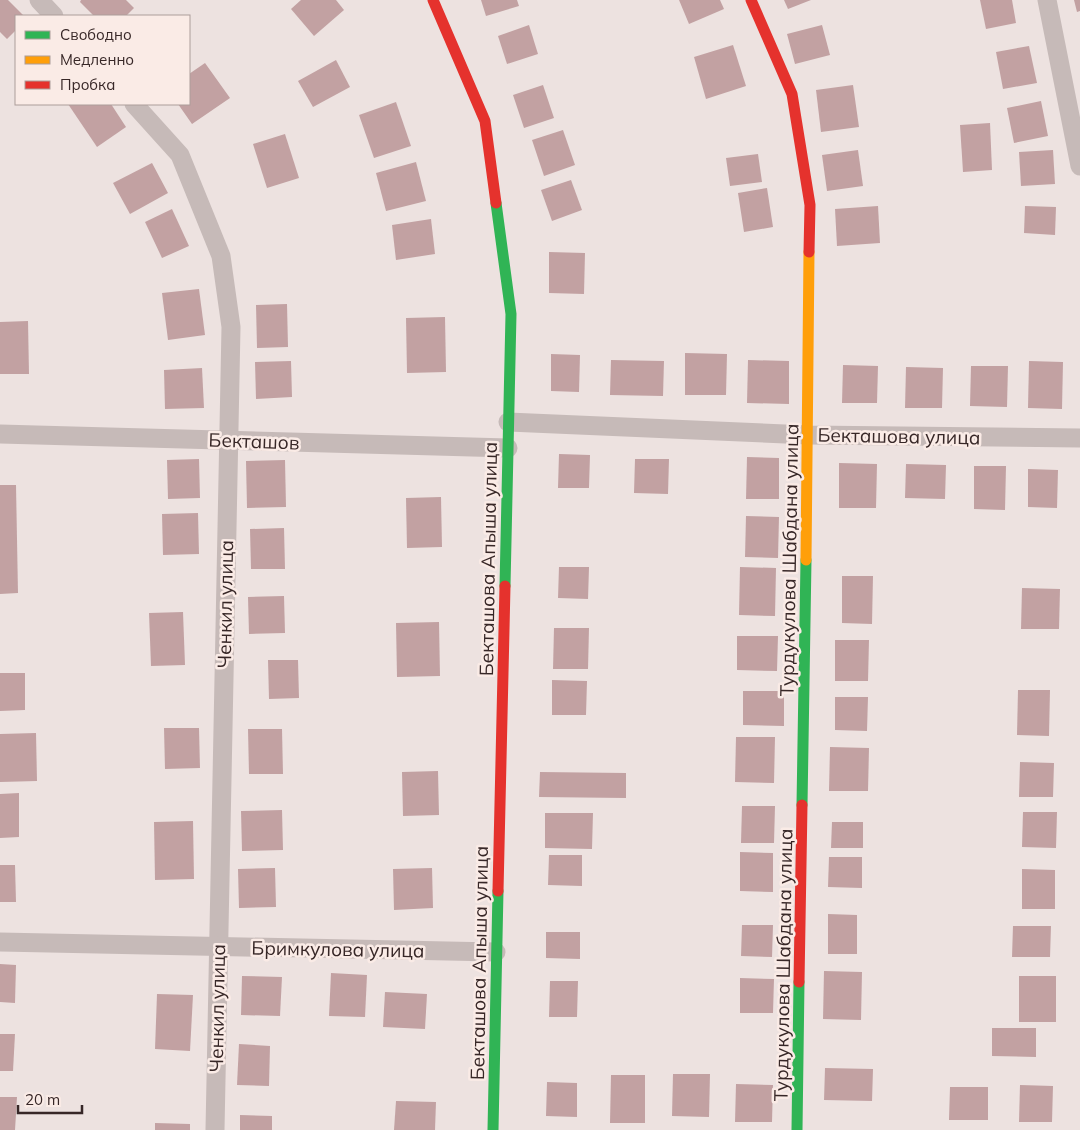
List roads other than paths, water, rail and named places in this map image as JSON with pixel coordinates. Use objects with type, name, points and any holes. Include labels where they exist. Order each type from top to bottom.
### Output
[{"type":"street","points":[[39,0],[53,15]]},
{"type":"street","name":"Бекташова Апыша улица","points":[[433,0],[485,121],[510,314],[493,1130]]},
{"type":"street","name":"Турдукулова Шабдана улица","points":[[751,0],[792,94],[810,205],[797,1130]]},
{"type":"street","points":[[1047,0],[1080,166]]},
{"type":"street","name":"Ченкил улица","points":[[135,105],[180,155],[221,256],[232,327],[228,440],[215,1130]]},
{"type":"street","name":"Бекташова улица","points":[[508,422],[808,435],[1080,438]]},
{"type":"street","name":"Бекташов","points":[[0,434],[508,448]]},
{"type":"street","name":"Бримкулова улица","points":[[0,942],[496,952]]}]
